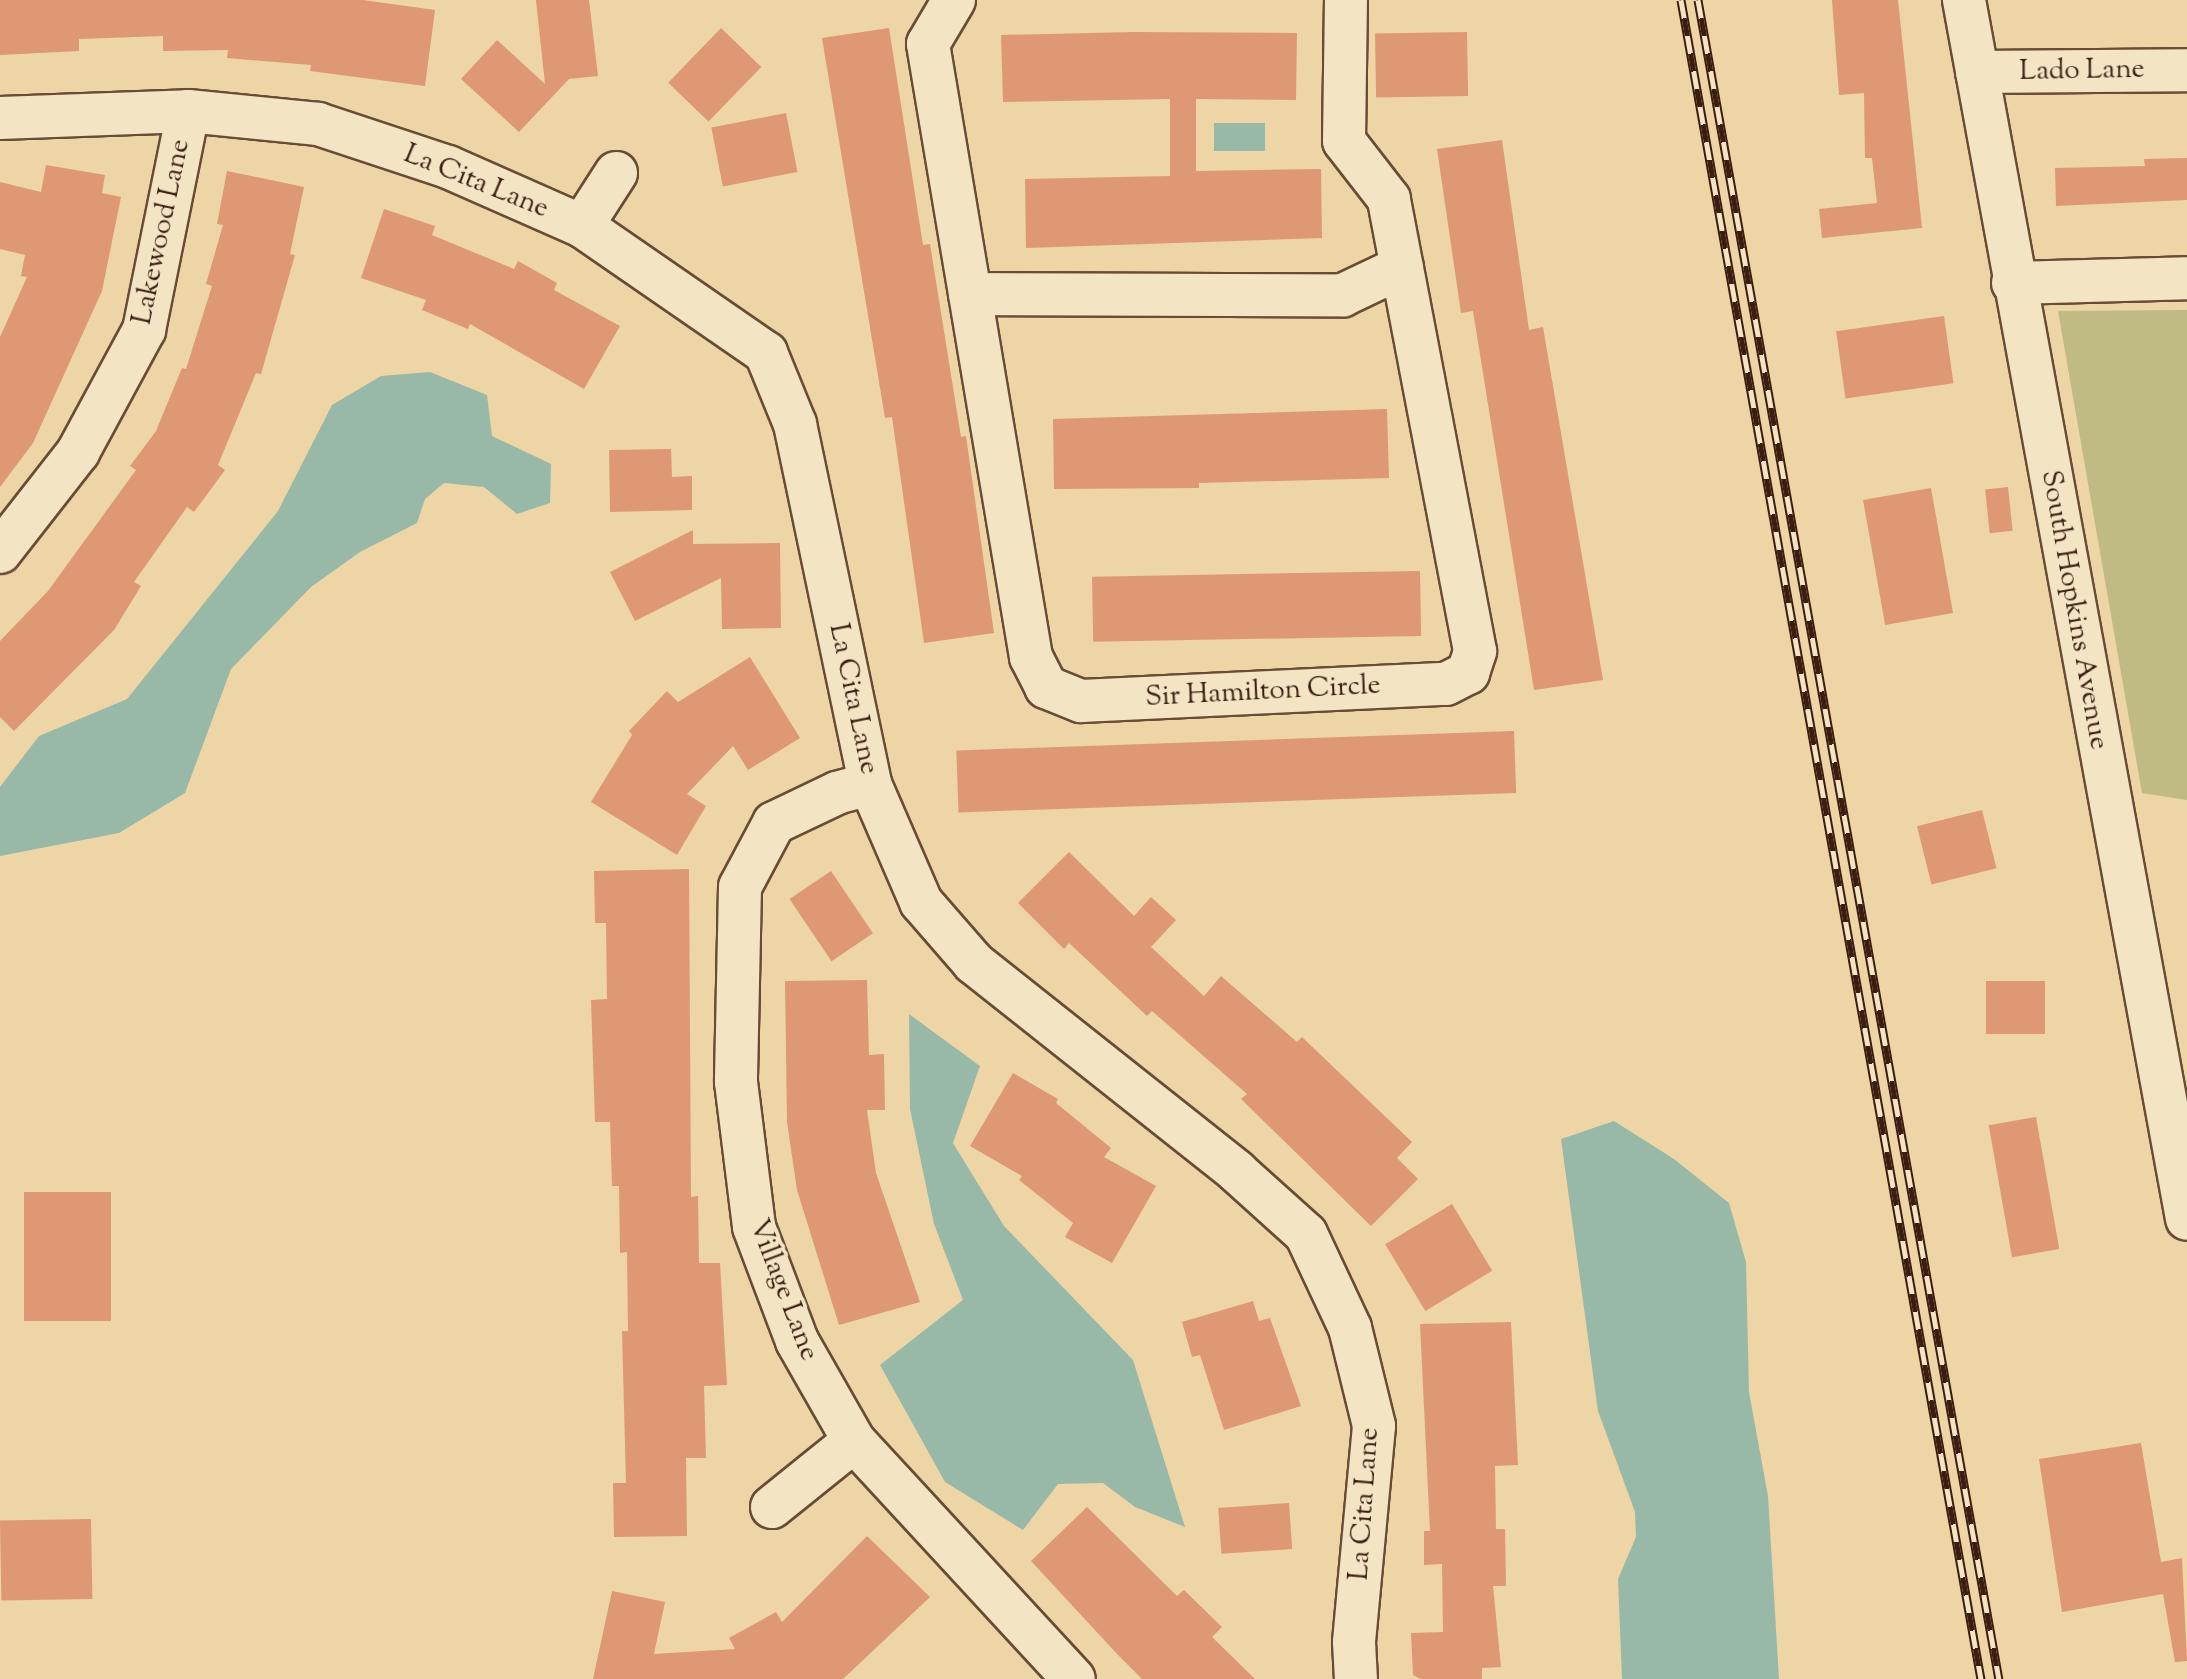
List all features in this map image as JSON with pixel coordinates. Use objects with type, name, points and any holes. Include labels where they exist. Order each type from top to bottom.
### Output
[{"type":"street","name":"Sir Hamilton Circle","points":[[954,0],[928,44],[1031,657],[1046,687],[1081,701],[1446,684],[1468,673],[1475,651],[1389,199],[1344,141],[1346,0]]},
{"type":"street","name":"South Hopkins Avenue","points":[[1964,0],[2013,283],[2187,1219]]},
{"type":"street","name":"Lado Lane","points":[[1977,72],[2187,70]]},
{"type":"street","name":"La Cita Lane","points":[[0,118],[188,111],[318,124],[448,167],[582,226],[766,353],[795,424],[870,784],[921,902],[974,963],[1236,1171],[1306,1234],[1350,1328],[1374,1426],[1354,1642],[1356,1679]]},
{"type":"street","name":"Lakewood Lane","points":[[0,552],[78,452],[144,330],[188,111]]},
{"type":"street","points":[[582,226],[616,173]]},
{"type":"street","points":[[970,294],[1343,295],[1402,267]]},
{"type":"street","points":[[2013,283],[2187,278]]},
{"type":"street","name":"Village Lane","points":[[870,784],[837,793],[774,823],[740,887],[736,1082],[754,1227],[797,1341],[854,1441],[1074,1679]]},
{"type":"street","points":[[772,1507],[854,1441]]},
{"type":"shaded area","points":[[1214,123],[1265,123],[1265,151],[1214,151]]},
{"type":"shaded area","points":[[2187,310],[2187,800],[2142,793],[2058,311]]},
{"type":"shaded area","points":[[430,372],[487,395],[492,436],[551,464],[550,503],[517,514],[484,487],[444,483],[425,499],[417,523],[360,552],[311,587],[231,669],[185,793],[119,833],[0,856],[0,787],[39,736],[127,699],[278,511],[332,405],[381,376]]},
{"type":"shaded area","points":[[909,1014],[980,1066],[953,1143],[1004,1226],[1133,1360],[1185,1527],[1135,1507],[1103,1483],[1058,1484],[1023,1530],[945,1482],[880,1365],[963,1300],[934,1224],[910,1109]]},
{"type":"shaded area","points":[[1614,1121],[1674,1159],[1729,1203],[1746,1262],[1749,1392],[1768,1496],[1779,1679],[1622,1679],[1618,1579],[1636,1537],[1635,1512],[1598,1411],[1561,1139]]},
{"type":"building","points":[[0,0],[363,0],[435,10],[425,86],[310,71],[311,65],[227,58],[228,50],[163,51],[163,36],[79,39],[79,51],[0,55]]},
{"type":"building","points":[[536,0],[589,0],[598,76],[569,79],[519,132],[461,79],[497,40],[545,84]]},
{"type":"building","points":[[1832,0],[1898,0],[1922,228],[1822,238],[1819,209],[1877,203],[1872,158],[1865,158],[1864,93],[1839,95]]},
{"type":"building","points":[[721,28],[761,67],[708,122],[668,83]]},
{"type":"building","points":[[889,28],[923,245],[930,244],[961,437],[966,436],[994,633],[924,643],[892,417],[885,418],[822,38]]},
{"type":"building","points":[[1467,32],[1468,96],[1376,98],[1375,34]]},
{"type":"building","points":[[1297,33],[1296,100],[1196,99],[1196,171],[1321,169],[1322,238],[1026,248],[1025,179],[1170,176],[1170,99],[1003,102],[1001,35]]},
{"type":"building","points":[[786,113],[797,172],[723,186],[711,128]]},
{"type":"building","points":[[1502,140],[1529,330],[1543,327],[1603,680],[1534,690],[1473,311],[1461,313],[1437,149]]},
{"type":"building","points":[[2187,158],[2187,200],[2056,206],[2055,168],[2145,166],[2144,159]]},
{"type":"building","points":[[46,165],[105,175],[102,193],[121,197],[102,291],[33,443],[0,487],[0,337],[27,277],[21,276],[25,255],[0,249],[0,182],[41,192]]},
{"type":"building","points":[[227,171],[304,187],[290,254],[295,255],[261,374],[256,373],[218,465],[225,470],[194,512],[187,507],[134,582],[141,586],[114,630],[14,731],[0,717],[0,641],[48,591],[136,470],[130,466],[156,431],[182,368],[186,369],[212,286],[206,284],[223,225],[217,224]]},
{"type":"building","points":[[384,209],[435,226],[432,235],[514,269],[518,261],[557,283],[554,290],[620,326],[584,389],[470,324],[468,329],[422,310],[426,300],[361,278]]},
{"type":"building","points":[[1944,316],[1953,383],[1846,399],[1836,331]]},
{"type":"building","points":[[1387,409],[1389,478],[1199,483],[1199,488],[1054,489],[1053,419]]},
{"type":"building","points":[[671,449],[672,477],[692,476],[692,510],[610,512],[609,450]]},
{"type":"building","points":[[2008,487],[2013,531],[1990,533],[1985,489]]},
{"type":"building","points":[[1931,488],[1953,613],[1885,625],[1863,500]]},
{"type":"building","points":[[693,530],[693,544],[780,543],[781,628],[722,629],[721,578],[635,621],[610,572]]},
{"type":"building","points":[[1420,571],[1421,636],[1093,642],[1092,577]]},
{"type":"building","points":[[750,657],[800,738],[748,770],[733,746],[687,794],[706,806],[677,855],[591,802],[632,735],[629,731],[667,691],[678,702]]},
{"type":"building","points":[[1514,731],[1516,793],[959,812],[956,750]]},
{"type":"building","points":[[1982,810],[1997,868],[1932,884],[1917,826]]},
{"type":"building","points":[[1069,852],[1134,916],[1151,897],[1176,920],[1151,947],[1204,996],[1221,976],[1297,1042],[1302,1037],[1412,1142],[1397,1158],[1418,1179],[1371,1226],[1241,1099],[1247,1094],[1152,1011],[1147,1016],[1069,943],[1064,949],[1018,903]]},
{"type":"building","points":[[689,869],[691,1197],[698,1196],[699,1263],[720,1263],[727,1385],[704,1386],[706,1458],[686,1458],[687,1536],[614,1537],[613,1483],[626,1483],[622,1331],[628,1331],[627,1252],[620,1253],[619,1186],[612,1186],[610,1122],[595,1122],[591,1000],[607,999],[606,923],[595,923],[594,871]]},
{"type":"building","points":[[831,871],[873,933],[831,961],[790,899]]},
{"type":"building","points":[[867,980],[869,1055],[884,1054],[885,1110],[867,1110],[876,1173],[920,1302],[839,1325],[797,1190],[787,1122],[785,981]]},
{"type":"building","points":[[1986,981],[2045,981],[2045,1034],[1986,1034]]},
{"type":"building","points":[[1013,1073],[1058,1099],[1056,1103],[1111,1148],[1104,1157],[1156,1186],[1112,1263],[1065,1237],[1073,1223],[1019,1180],[1022,1176],[970,1146]]},
{"type":"building","points":[[2036,1117],[2059,1249],[2012,1257],[1989,1125]]},
{"type":"building","points":[[24,1192],[111,1192],[111,1321],[24,1321]]},
{"type":"building","points":[[1452,1204],[1492,1271],[1425,1311],[1385,1244]]},
{"type":"building","points":[[1253,1301],[1259,1321],[1270,1318],[1301,1406],[1224,1430],[1200,1355],[1192,1357],[1182,1322]]},
{"type":"building","points":[[1511,1322],[1518,1465],[1495,1466],[1496,1529],[1505,1529],[1506,1586],[1493,1586],[1501,1667],[1482,1668],[1482,1679],[1421,1679],[1413,1675],[1411,1633],[1443,1632],[1442,1564],[1424,1565],[1424,1531],[1430,1531],[1420,1324]]},
{"type":"building","points":[[2141,1443],[2161,1562],[2182,1558],[2187,1661],[2175,1662],[2163,1594],[2062,1612],[2039,1459]]},
{"type":"building","points":[[1289,1503],[1292,1549],[1221,1554],[1218,1508]]},
{"type":"building","points":[[1087,1507],[1177,1596],[1184,1590],[1222,1627],[1212,1637],[1255,1679],[1142,1679],[1119,1656],[1031,1561]]},
{"type":"building","points":[[91,1519],[92,1599],[1,1601],[0,1521]]},
{"type":"building","points":[[867,1536],[930,1597],[843,1679],[593,1679],[612,1591],[665,1602],[654,1654],[735,1649],[729,1638],[776,1612],[782,1622]]},
{"type":"railway","points":[[1681,0],[1981,1679]]},
{"type":"railway","points":[[1698,0],[1999,1679]]}]
